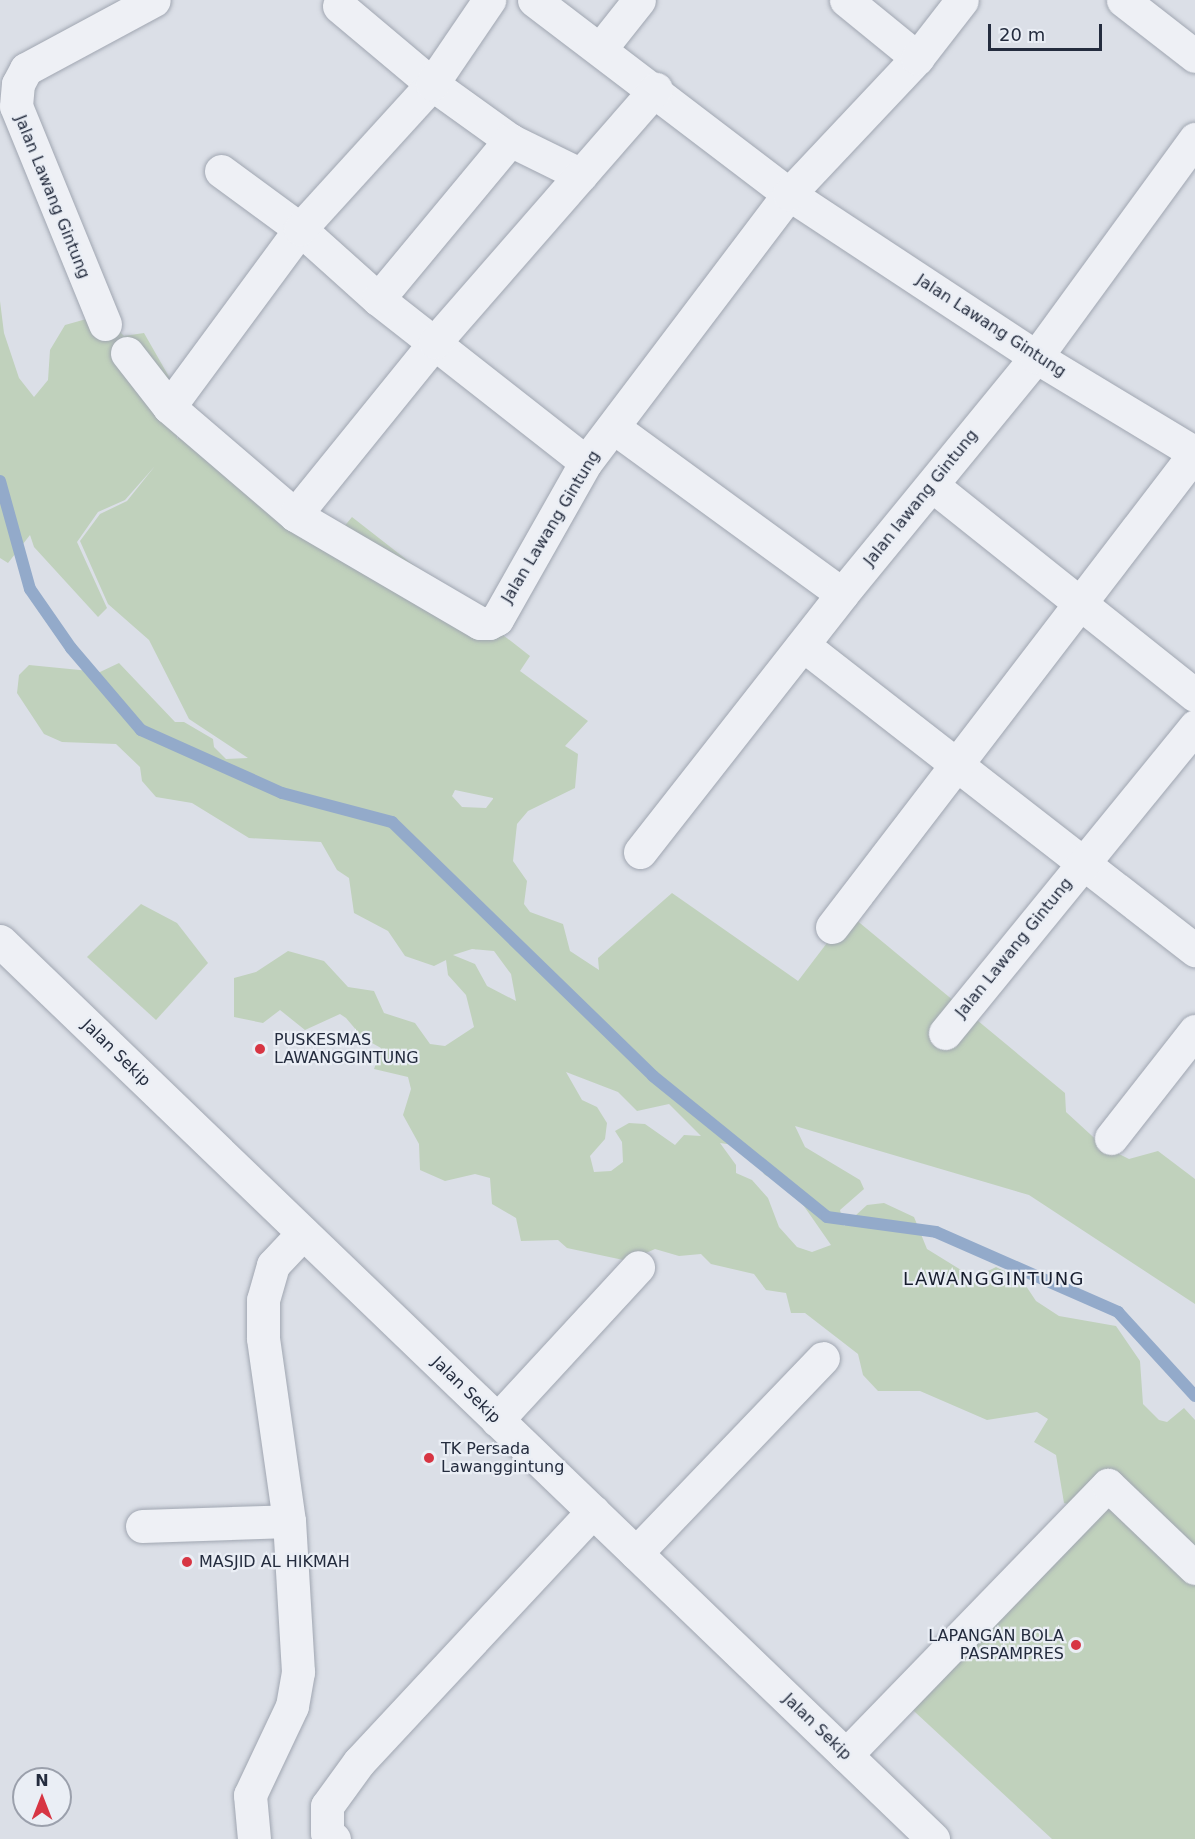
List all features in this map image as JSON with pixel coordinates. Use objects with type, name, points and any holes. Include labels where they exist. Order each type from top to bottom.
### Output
[{"type":"street","name":"Jalan Lawang Gintung","points":[[105,324],[16,106],[18,84],[26,69],[154,0]]},
{"type":"street","points":[[169,407],[300,229],[432,84],[489,0]]},
{"type":"street","name":"Jalan Lawang Gintung","points":[[534,0],[656,89],[789,194],[1036,357],[1195,453],[832,927]]},
{"type":"street","points":[[602,48],[639,0]]},
{"type":"street","points":[[846,0],[917,58]]},
{"type":"street","name":"Jalan Lawang Gintung","points":[[127,353],[169,407],[296,515],[480,622],[489,623],[497,619],[586,462],[789,194],[917,58],[962,0]]},
{"type":"street","points":[[1123,0],[1195,56]]},
{"type":"street","points":[[339,6],[432,84],[510,140],[581,175]]},
{"type":"street","points":[[296,515],[435,342],[656,89]]},
{"type":"street","name":"Jalan lawang Gintung","points":[[640,852],[842,594],[933,486],[1036,357],[1195,139]]},
{"type":"street","points":[[378,299],[510,140]]},
{"type":"street","points":[[221,171],[300,229],[378,299],[586,462]]},
{"type":"street","points":[[613,428],[842,594]]},
{"type":"street","name":"Jalan Lawang Gintung","points":[[933,486],[1195,695]]},
{"type":"street","name":"Jalan Lawang Gintung","points":[[803,645],[1195,950]]},
{"type":"street","name":"Jalan Lawang Gintung","points":[[945,1033],[1195,726]]},
{"type":"street","name":"Jalan Sekip","points":[[0,941],[933,1839]]},
{"type":"street","points":[[1111,1137],[1195,1031]]},
{"type":"street","points":[[254,1839],[250,1795],[292,1706],[298,1672],[289,1521],[263,1338],[263,1300],[273,1265],[303,1233]]},
{"type":"street","points":[[497,1420],[638,1267]]},
{"type":"street","points":[[636,1553],[823,1358]]},
{"type":"street","points":[[846,1755],[1108,1485],[1195,1568]]},
{"type":"street","points":[[334,1839],[327,1833],[327,1806],[359,1762],[593,1511]]},
{"type":"street","points":[[142,1526],[289,1521]]},
{"type":"green space","points":[[0,301],[4,333],[19,378],[34,397],[48,380],[50,350],[65,325],[90,318],[113,325],[124,336],[144,333],[180,396],[177,439],[198,412],[332,541],[352,517],[530,656],[520,671],[588,721],[565,746],[578,754],[575,788],[528,811],[517,824],[513,861],[527,881],[524,904],[530,912],[563,924],[570,951],[599,970],[598,958],[672,893],[798,981],[849,914],[1065,1093],[1066,1112],[1103,1146],[1129,1159],[1158,1151],[1195,1179],[1195,1304],[1029,1195],[795,1126],[805,1147],[860,1180],[864,1189],[840,1210],[844,1226],[867,1205],[884,1203],[914,1217],[927,1249],[974,1278],[996,1267],[1022,1280],[1036,1301],[1059,1316],[1116,1326],[1140,1361],[1143,1404],[1159,1420],[1167,1422],[1184,1408],[1195,1420],[1195,1839],[1052,1839],[902,1700],[1117,1484],[1083,1508],[1064,1503],[1056,1455],[1034,1442],[1048,1419],[1037,1412],[987,1420],[920,1391],[878,1391],[863,1375],[858,1354],[805,1313],[791,1313],[786,1293],[766,1290],[754,1274],[711,1264],[701,1254],[679,1256],[655,1249],[628,1261],[567,1248],[558,1240],[521,1241],[516,1218],[492,1204],[490,1178],[475,1174],[445,1181],[420,1170],[419,1144],[403,1115],[411,1089],[408,1077],[374,1069],[381,1048],[363,1038],[346,1018],[340,1014],[305,1030],[280,1010],[263,1023],[234,1017],[234,978],[256,972],[288,951],[324,961],[348,987],[374,991],[384,1013],[415,1023],[430,1044],[445,1046],[474,1027],[466,995],[448,975],[446,960],[434,966],[405,956],[388,931],[354,913],[349,878],[337,870],[321,842],[249,838],[192,803],[156,797],[142,781],[140,767],[116,744],[62,742],[44,734],[17,693],[19,675],[29,665],[100,672],[119,663],[175,722],[184,722],[213,739],[214,747],[226,759],[248,758],[189,719],[149,640],[108,604],[80,541],[100,514],[127,501],[155,466],[125,500],[98,512],[77,542],[107,608],[98,617],[34,547],[30,535],[8,563],[0,558]],"holes":[[[455,790],[493,799],[486,808],[462,807],[452,796]],[[472,949],[494,951],[511,974],[516,1001],[487,986],[475,964],[453,955]],[[566,1072],[618,1092],[637,1111],[669,1104],[701,1136],[684,1135],[675,1145],[645,1124],[629,1123],[615,1131],[622,1142],[623,1162],[611,1171],[594,1172],[590,1156],[605,1139],[607,1123],[597,1107],[582,1100]],[[720,1143],[740,1146],[765,1175],[790,1186],[831,1245],[812,1252],[797,1247],[779,1227],[768,1198],[752,1180],[736,1173],[736,1165]]]},
{"type":"green space","points":[[141,904],[177,923],[208,963],[156,1020],[87,957]]},
{"type":"waterway","points":[[0,481],[30,589],[71,648],[141,730],[282,793],[392,822],[653,1076],[827,1217],[936,1232],[1118,1312],[1195,1396]]},
{"type":"place","name":"PUSKESMAS LAWANGGINTUNG","points":[[260,1049]]},
{"type":"place","name":"TK Persada Lawanggintung","points":[[429,1458]]},
{"type":"place","name":"MASJID AL HIKMAH","points":[[187,1562]]},
{"type":"place","name":"LAPANGAN BOLA PASPAMPRES","points":[[1076,1645]]},
{"type":"district","name":"LAWANGGINTUNG","points":[[994,1279]]}]
